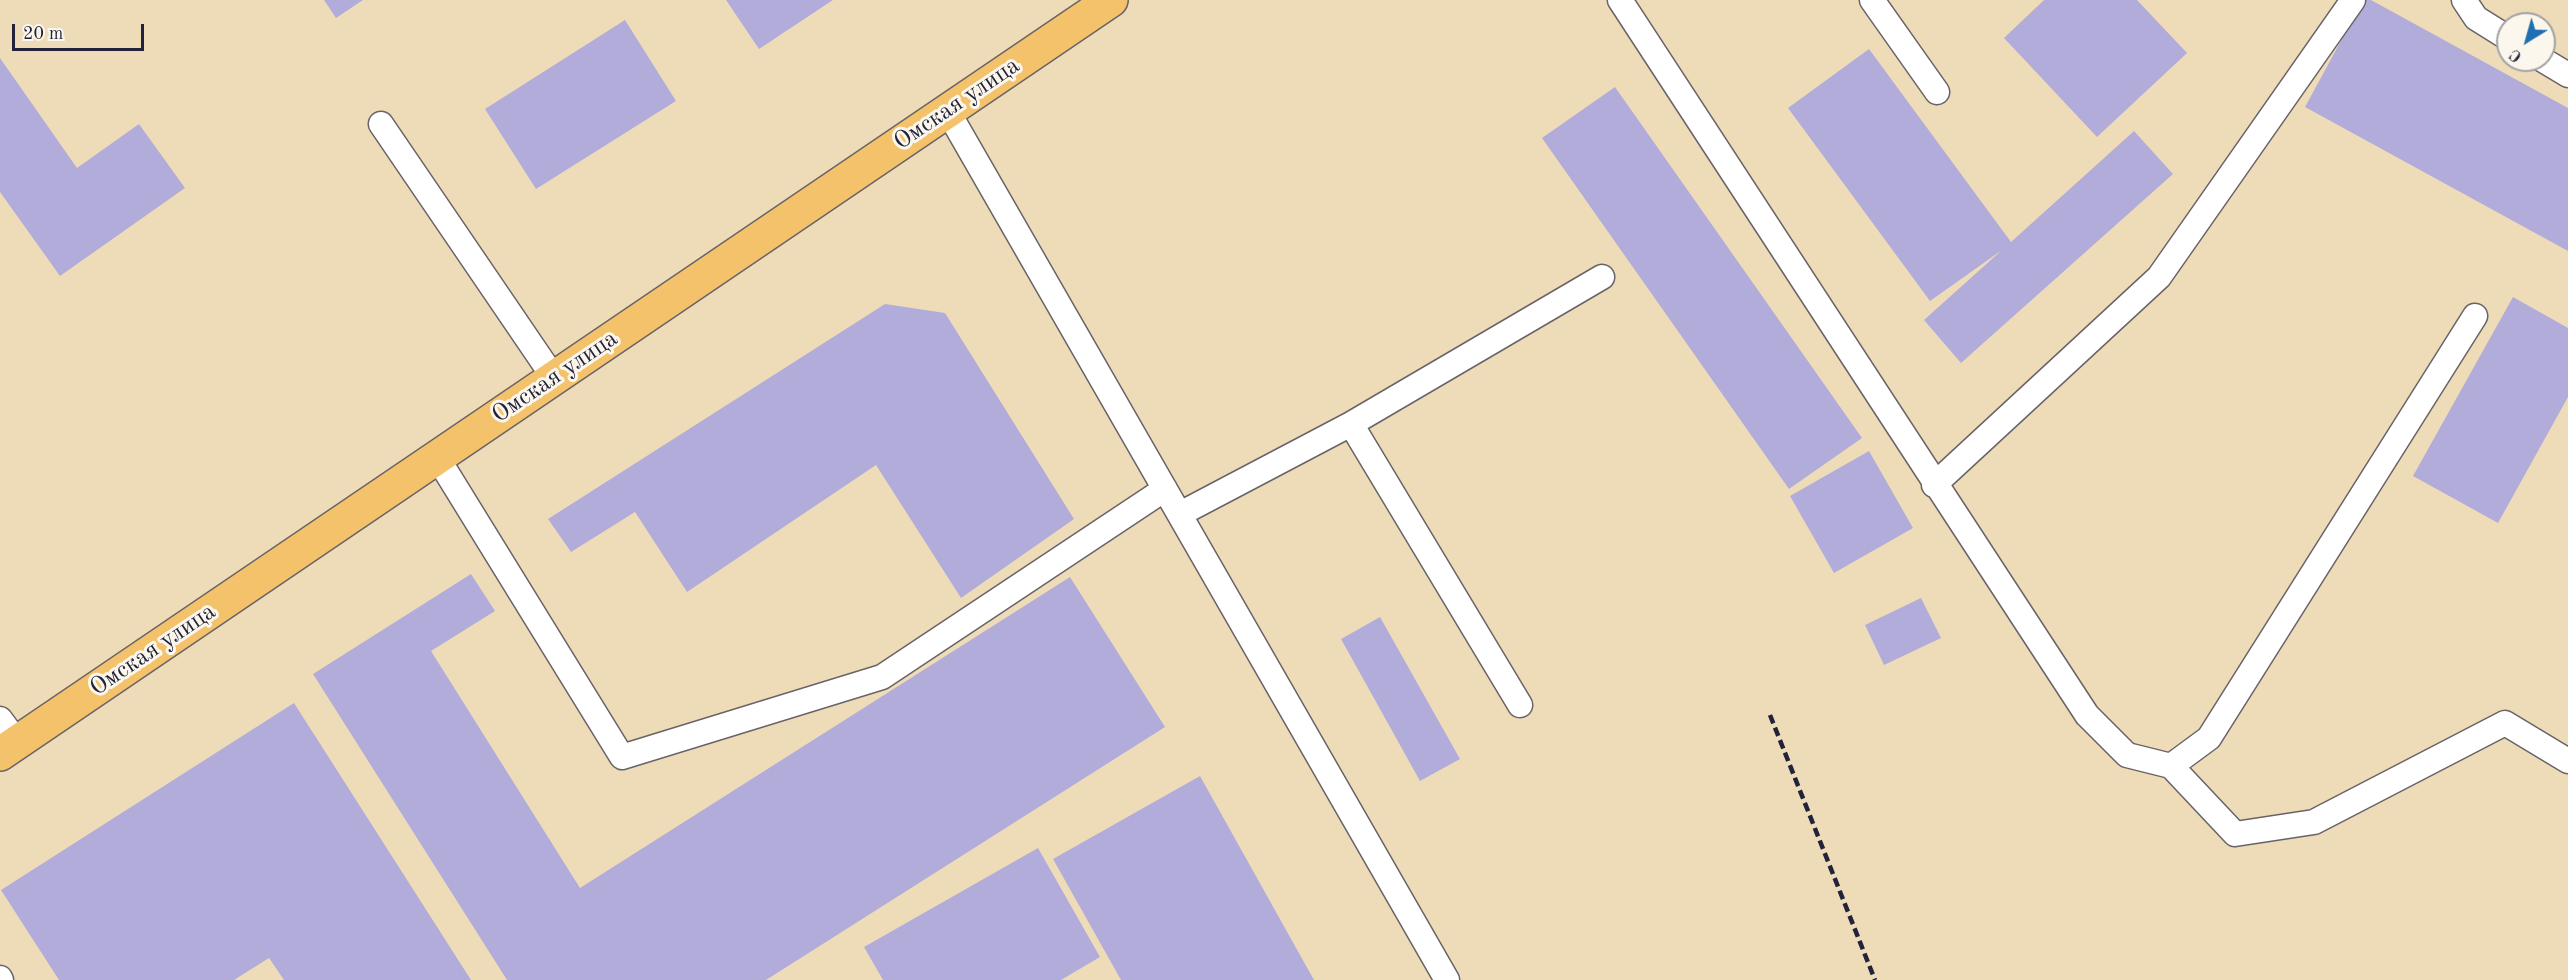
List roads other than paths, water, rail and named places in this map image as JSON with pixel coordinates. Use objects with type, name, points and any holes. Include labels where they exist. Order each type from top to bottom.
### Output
[{"type":"main road","name":"Омская улица","points":[[6,739],[437,457],[1111,0]]},
{"type":"lane","points":[[1620,0],[1934,485],[2087,715],[2127,755],[2171,766],[2235,834],[2314,822],[2505,723],[2568,760]]},
{"type":"lane","points":[[1872,0],[1938,92]]},
{"type":"lane","points":[[1934,485],[2159,277],[2353,0]]},
{"type":"lane","points":[[2464,0],[2476,18],[2496,30]]},
{"type":"lane","points":[[948,110],[1447,980]]},
{"type":"lane","points":[[381,124],[554,378]]},
{"type":"lane","points":[[1180,514],[1351,424],[1602,277]]},
{"type":"lane","points":[[2171,766],[2209,738],[2475,316]]},
{"type":"lane","points":[[1351,424],[1520,705]]},
{"type":"lane","points":[[437,457],[622,757],[882,677],[1165,489]]},
{"type":"railway","points":[[1770,715],[1875,980]]}]
